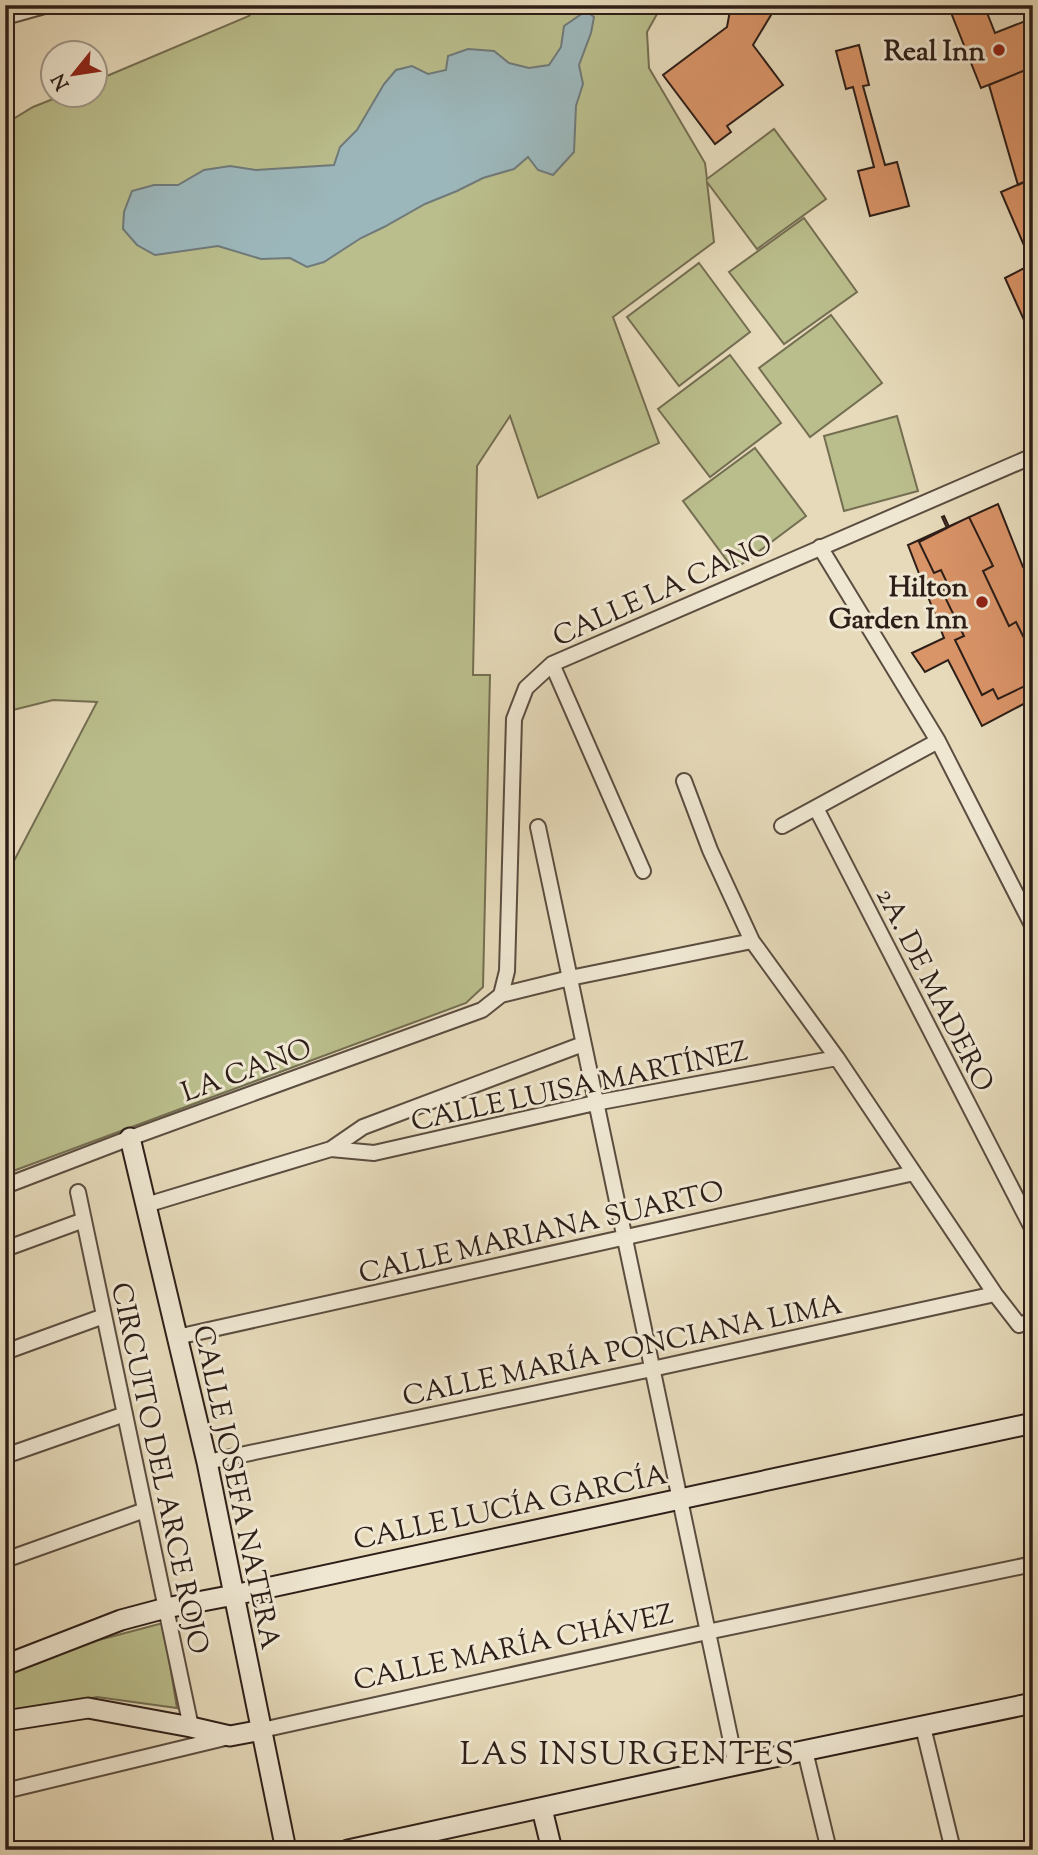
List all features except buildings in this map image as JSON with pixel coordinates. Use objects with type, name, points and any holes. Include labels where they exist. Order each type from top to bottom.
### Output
[{"type":"street","points":[[5,17],[48,5]]},
{"type":"street","name":"CALLE LA CANO","points":[[501,995],[507,971],[514,719],[526,688],[552,664],[1033,456]]},
{"type":"street","points":[[820,547],[938,741],[1033,927]]},
{"type":"street","points":[[552,664],[643,871]]},
{"type":"street","points":[[782,826],[938,741]]},
{"type":"street","points":[[684,781],[710,850],[752,941],[837,1058],[995,1294],[1019,1325],[1033,1320]]},
{"type":"street","name":"2A. DE MADERO","points":[[816,808],[1033,1230]]},
{"type":"street","points":[[538,827],[736,1765]]},
{"type":"street","name":"LA CANO","points":[[5,1186],[482,1010],[501,995],[570,978],[752,941]]},
{"type":"street","name":"CALLE LUISA MARTÍNEZ","points":[[146,1205],[331,1149],[363,1127],[583,1044]]},
{"type":"street","name":"CALLE LUISA MARTÍNEZ","points":[[331,1149],[374,1153],[595,1103],[837,1058]]},
{"type":"street","name":"CALLE JOSEFA NATERA","points":[[130,1138],[207,1462],[286,1850]]},
{"type":"street","name":"CALLE MARIANA SUARTO","points":[[177,1337],[914,1173]]},
{"type":"street","name":"CIRCUITO DEL ARCE ROJO","points":[[78,1192],[191,1727]]},
{"type":"street","points":[[5,1249],[84,1220]]},
{"type":"street","name":"CALLE MARÍA PONCIANA LIMA","points":[[207,1462],[995,1294]]},
{"type":"street","points":[[5,1352],[104,1316]]},
{"type":"street","points":[[5,1456],[125,1414]]},
{"type":"street","name":"CALLE LUCÍA GARCÍA","points":[[5,1665],[121,1620],[166,1608],[1033,1423]]},
{"type":"street","points":[[5,1560],[145,1510]]},
{"type":"street","name":"CALLE MARÍA CHÁVEZ","points":[[5,1721],[88,1708],[230,1737],[707,1632],[1033,1564]]},
{"type":"street","points":[[348,1850],[416,1843],[542,1809],[1033,1703]]},
{"type":"street","points":[[923,1727],[953,1850]]},
{"type":"street","points":[[5,1791],[230,1737]]},
{"type":"street","points":[[804,1751],[829,1850]]},
{"type":"street","points":[[542,1809],[552,1850]]},
{"type":"green space","points":[[259,5],[662,5],[647,32],[649,68],[705,163],[707,179],[774,129],[826,199],[757,249],[707,182],[714,242],[613,317],[659,443],[538,498],[510,416],[477,466],[473,675],[490,675],[483,987],[466,1003],[5,1174],[5,878],[97,702],[53,700],[5,712],[5,124],[38,105],[38,108],[108,108],[108,76],[249,16]]},
{"type":"green space","points":[[804,218],[857,292],[784,344],[729,272]]},
{"type":"green space","points":[[699,263],[750,332],[679,386],[627,317]]},
{"type":"green space","points":[[831,315],[882,383],[810,437],[759,368]]},
{"type":"green space","points":[[730,355],[781,423],[710,477],[658,409]]},
{"type":"green space","points":[[897,416],[918,491],[844,511],[824,436]]},
{"type":"green space","points":[[755,448],[806,516],[734,570],[683,501]]},
{"type":"green space","points":[[163,1623],[177,1708],[97,1697],[5,1715],[5,1675],[95,1641]]},
{"type":"water","points":[[586,11],[594,17],[579,65],[583,84],[576,106],[574,152],[553,175],[538,170],[528,157],[514,169],[483,178],[425,204],[361,238],[324,262],[307,267],[290,258],[261,259],[218,246],[155,255],[137,245],[123,229],[124,212],[132,191],[154,185],[178,185],[204,170],[230,166],[256,170],[334,165],[340,147],[357,130],[384,84],[396,70],[412,66],[428,74],[446,70],[448,56],[468,49],[494,51],[509,63],[529,68],[549,65],[561,47],[564,26]]},
{"type":"place","name":"Real Inn","points":[[999,50]]},
{"type":"place","name":"Hilton Garden Inn","points":[[982,602]]},
{"type":"district","name":"LAS INSURGENTES","points":[[628,1753]]}]
